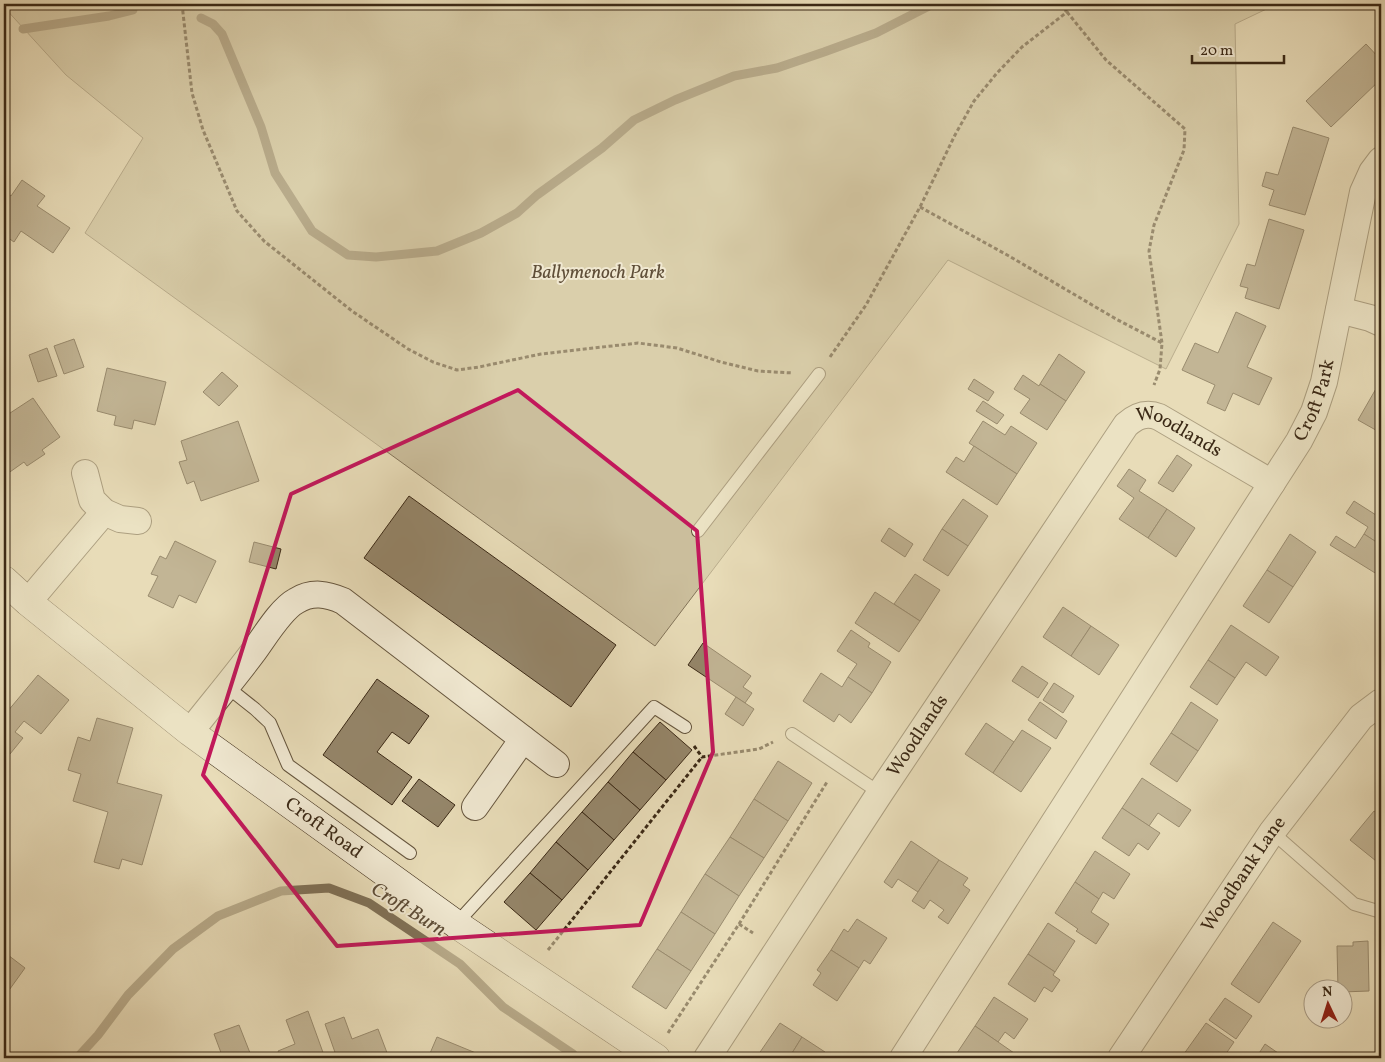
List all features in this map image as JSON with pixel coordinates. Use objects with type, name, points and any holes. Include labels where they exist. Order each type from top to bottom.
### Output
[{"type":"street","name":"Croft Park","points":[[1272,483],[1299,441],[1314,412],[1324,382],[1363,192],[1372,172],[1381,160]]},
{"type":"street","points":[[1339,310],[1370,318],[1381,323]]},
{"type":"street","name":"Woodlands","points":[[707,1058],[880,793],[1126,425],[1139,416],[1146,414],[1159,417],[1272,483]]},
{"type":"street","points":[[85,473],[92,500],[104,512],[120,519],[138,521]]},
{"type":"street","points":[[903,1058],[1272,483]]},
{"type":"street","points":[[28,602],[104,512]]},
{"type":"street","name":"Croft Road","points":[[4,580],[28,602],[190,732],[456,924],[655,1057]]},
{"type":"street","points":[[190,732],[284,610],[301,598],[320,594],[332,596],[343,601],[556,764]]},
{"type":"street","name":"Woodbank Lane","points":[[1121,1058],[1272,832],[1361,717],[1381,702]]},
{"type":"street","points":[[474,807],[523,739]]},
{"type":"lane","points":[[698,531],[819,374]]},
{"type":"lane","points":[[226,686],[256,709],[270,723],[288,765],[410,853]]},
{"type":"lane","points":[[456,924],[654,707],[686,727]]},
{"type":"lane","points":[[792,734],[880,793]]},
{"type":"lane","points":[[1272,832],[1354,904],[1381,912]]},
{"type":"path","points":[[182,4],[192,93],[203,130],[236,211],[264,241],[352,311],[408,349],[433,362],[457,370],[479,368],[541,354],[638,343],[677,348],[758,371],[819,374],[866,305],[920,207],[954,135],[974,101],[1022,47],[1067,12]]},
{"type":"path","points":[[1059,4],[1106,60],[1185,129],[1184,150],[1154,225],[1149,251],[1162,343],[1160,369],[1150,398],[1153,415]]},
{"type":"path","points":[[920,207],[1009,256],[1116,319],[1162,343]]},
{"type":"path","points":[[686,727],[684,733],[702,757]]},
{"type":"path","points":[[529,973],[702,757],[759,748],[792,734]]},
{"type":"path","points":[[655,1057],[838,765]]},
{"type":"highlighted area","points":[[518,390],[697,531],[713,752],[640,925],[337,946],[203,775],[291,494]]},
{"type":"green space","name":"Ballymenoch Park","points":[[4,4],[1277,4],[1235,24],[1239,224],[1166,369],[948,260],[655,646],[85,233],[143,138],[66,75],[4,7]]},
{"type":"building","points":[[1366,44],[1381,60],[1381,79],[1331,127],[1306,101]]},
{"type":"building","points":[[1293,127],[1329,138],[1305,215],[1269,205],[1274,190],[1262,186],[1266,172],[1278,175]]},
{"type":"building","points":[[22,180],[45,196],[37,206],[70,228],[53,253],[21,231],[14,242],[4,235],[4,191],[11,196]]},
{"type":"building","points":[[1269,219],[1304,230],[1279,309],[1245,298],[1248,288],[1240,286],[1247,264],[1255,266]]},
{"type":"building","points":[[1236,312],[1266,326],[1247,367],[1272,378],[1259,405],[1233,393],[1225,411],[1207,403],[1215,385],[1182,370],[1195,343],[1218,353]]},
{"type":"building","points":[[74,339],[84,367],[64,374],[54,346]]},
{"type":"building","points":[[47,348],[57,376],[38,382],[29,355]]},
{"type":"building","points":[[1059,354],[1085,372],[1066,401],[1040,384]]},
{"type":"building","points":[[107,368],[166,382],[155,425],[134,420],[132,429],[114,425],[116,416],[97,411]]},
{"type":"building","points":[[222,372],[238,386],[219,406],[203,392]]},
{"type":"building","points":[[1023,375],[1066,401],[1047,430],[1020,413],[1030,399],[1014,389]]},
{"type":"building","points":[[974,379],[994,392],[988,401],[968,389]]},
{"type":"building","points":[[1381,380],[1381,433],[1358,420]]},
{"type":"building","points":[[33,398],[60,437],[42,450],[45,454],[27,466],[24,462],[7,474],[4,469],[4,417]]},
{"type":"building","points":[[983,401],[1004,415],[997,424],[976,411]]},
{"type":"building","points":[[238,421],[259,481],[201,501],[194,481],[187,484],[179,462],[187,460],[181,441]]},
{"type":"building","points":[[983,421],[1005,435],[1011,426],[1037,443],[1017,474],[969,443]]},
{"type":"building","points":[[974,446],[1017,474],[997,505],[946,472],[956,457],[964,462]]},
{"type":"building","points":[[1177,455],[1192,465],[1173,492],[1158,483]]},
{"type":"building","points":[[1129,469],[1146,480],[1139,491],[1167,509],[1148,538],[1119,519],[1134,498],[1117,486]]},
{"type":"building","points":[[409,496],[616,645],[571,707],[364,558]]},
{"type":"building","points":[[963,499],[988,516],[968,546],[942,529]]},
{"type":"building","points":[[1354,501],[1376,515],[1378,512],[1381,514],[1381,545],[1364,534],[1368,527],[1346,513]]},
{"type":"building","points":[[1167,509],[1195,528],[1176,557],[1148,538]]},
{"type":"building","points":[[889,528],[913,544],[905,557],[881,541]]},
{"type":"building","points":[[942,529],[968,546],[948,576],[923,560]]},
{"type":"building","points":[[1290,534],[1316,552],[1293,587],[1267,570]]},
{"type":"building","points":[[1364,534],[1381,545],[1380,576],[1330,545],[1336,536],[1355,548]]},
{"type":"building","points":[[175,541],[216,561],[196,603],[179,595],[173,608],[148,596],[158,576],[151,574],[160,556],[166,559]]},
{"type":"building","points":[[254,542],[281,549],[276,569],[249,562]]},
{"type":"building","points":[[1267,570],[1293,587],[1269,623],[1243,606]]},
{"type":"building","points":[[915,574],[940,590],[920,621],[894,604]]},
{"type":"building","points":[[875,592],[920,621],[899,652],[855,623]]},
{"type":"building","points":[[1063,607],[1091,626],[1071,656],[1043,637]]},
{"type":"building","points":[[1231,625],[1279,657],[1266,676],[1246,662],[1235,678],[1208,660]]},
{"type":"building","points":[[1091,626],[1119,645],[1099,675],[1071,656]]},
{"type":"building","points":[[851,630],[870,643],[868,647],[891,662],[872,693],[848,677],[857,664],[837,651]]},
{"type":"building","points":[[703,643],[751,676],[743,687],[752,693],[745,703],[688,665]]},
{"type":"building","points":[[1208,660],[1235,678],[1217,705],[1190,687]]},
{"type":"building","points":[[1022,666],[1048,683],[1038,698],[1012,681]]},
{"type":"building","points":[[821,673],[842,687],[848,677],[872,693],[851,723],[839,714],[834,722],[803,701]]},
{"type":"building","points":[[38,675],[69,700],[41,734],[24,721],[15,732],[23,738],[10,754],[4,749],[4,709],[7,712]]},
{"type":"building","points":[[377,679],[429,716],[409,744],[392,732],[377,752],[412,777],[392,805],[323,755]]},
{"type":"building","points":[[1054,683],[1074,696],[1063,713],[1043,700]]},
{"type":"building","points":[[736,697],[754,709],[743,726],[725,714]]},
{"type":"building","points":[[1040,702],[1067,721],[1056,739],[1028,720]]},
{"type":"building","points":[[1191,702],[1218,720],[1198,751],[1171,733]]},
{"type":"building","points":[[97,718],[133,728],[117,783],[162,795],[142,865],[122,859],[119,869],[94,862],[108,812],[73,801],[81,774],[68,770],[78,737],[90,741]]},
{"type":"building","points":[[660,722],[692,750],[666,780],[633,752]]},
{"type":"building","points":[[986,723],[1014,742],[993,773],[965,754]]},
{"type":"building","points":[[1022,730],[1051,748],[1021,792],[993,773]]},
{"type":"building","points":[[1171,733],[1198,751],[1177,782],[1150,764]]},
{"type":"building","points":[[633,752],[666,780],[640,810],[608,782]]},
{"type":"building","points":[[778,761],[812,783],[788,821],[754,799]]},
{"type":"building","points":[[1142,778],[1191,810],[1179,827],[1158,813],[1149,826],[1122,808]]},
{"type":"building","points":[[419,779],[455,805],[438,827],[402,801]]},
{"type":"building","points":[[608,782],[640,810],[614,840],[582,812]]},
{"type":"building","points":[[754,799],[788,821],[764,858],[730,837]]},
{"type":"building","points":[[1122,808],[1160,833],[1148,850],[1138,843],[1129,856],[1102,838]]},
{"type":"building","points":[[1381,808],[1381,865],[1350,840],[1374,811],[1377,813]]},
{"type":"building","points":[[582,812],[614,840],[588,870],[556,842]]},
{"type":"building","points":[[730,837],[764,858],[739,896],[705,874]]},
{"type":"building","points":[[911,841],[939,860],[918,892],[898,879],[892,888],[884,882]]},
{"type":"building","points":[[556,842],[588,870],[562,900],[530,873]]},
{"type":"building","points":[[1095,851],[1130,874],[1114,899],[1103,892],[1099,899],[1075,882]]},
{"type":"building","points":[[939,860],[968,878],[963,885],[970,890],[948,924],[938,917],[944,910],[930,900],[924,909],[912,901]]},
{"type":"building","points":[[530,873],[562,900],[536,930],[504,902]]},
{"type":"building","points":[[705,874],[739,896],[715,934],[681,912]]},
{"type":"building","points":[[1075,882],[1099,899],[1091,912],[1109,924],[1096,944],[1076,931],[1078,929],[1055,913]]},
{"type":"building","points":[[681,912],[715,934],[691,971],[657,949]]},
{"type":"building","points":[[857,919],[887,938],[870,964],[864,960],[859,968],[831,950],[844,929],[848,932]]},
{"type":"building","points":[[1273,922],[1301,941],[1259,1003],[1231,984]]},
{"type":"building","points":[[1048,923],[1075,941],[1055,972],[1028,954]]},
{"type":"building","points":[[1368,941],[1369,991],[1352,992],[1352,980],[1338,980],[1337,946],[1353,946],[1353,942]]},
{"type":"building","points":[[657,949],[691,971],[666,1009],[632,987]]},
{"type":"building","points":[[831,950],[859,968],[837,1001],[813,985],[821,973],[817,970]]},
{"type":"building","points":[[4,952],[25,968],[7,993],[4,991]]},
{"type":"building","points":[[1028,954],[1055,972],[1053,975],[1060,980],[1052,992],[1044,987],[1035,1002],[1008,984]]},
{"type":"building","points":[[994,997],[1028,1019],[1014,1039],[1005,1032],[998,1042],[975,1026]]},
{"type":"building","points":[[1225,998],[1252,1016],[1236,1039],[1209,1020]]},
{"type":"building","points":[[308,1011],[325,1058],[281,1058],[278,1051],[295,1044],[286,1020]]},
{"type":"building","points":[[344,1017],[352,1039],[378,1029],[389,1058],[337,1058],[325,1024]]},
{"type":"building","points":[[780,1023],[802,1037],[789,1058],[756,1058]]},
{"type":"building","points":[[1206,1023],[1234,1042],[1223,1058],[1181,1058]]},
{"type":"building","points":[[239,1025],[252,1058],[223,1058],[214,1034]]},
{"type":"building","points":[[975,1026],[1014,1053],[1011,1058],[959,1058],[955,1056]]},
{"type":"building","points":[[437,1037],[488,1058],[428,1058]]},
{"type":"building","points":[[802,1037],[825,1052],[821,1058],[789,1058]]},
{"type":"building","points":[[1265,1044],[1278,1053],[1276,1057],[1278,1058],[1256,1058]]},
{"type":"waterway","points":[[201,18],[213,24],[222,34],[261,127],[275,173],[312,231],[348,255],[376,257],[437,251],[481,233],[517,213],[537,195],[602,148],[634,120],[675,100],[734,76],[777,68],[876,33],[936,4]]},
{"type":"waterway","points":[[23,29],[109,16],[133,10]]},
{"type":"waterway","name":"Croft Burn","points":[[77,1058],[98,1035],[128,995],[173,949],[218,916],[281,891],[329,888],[369,903],[460,964],[503,1007],[573,1054]]}]
